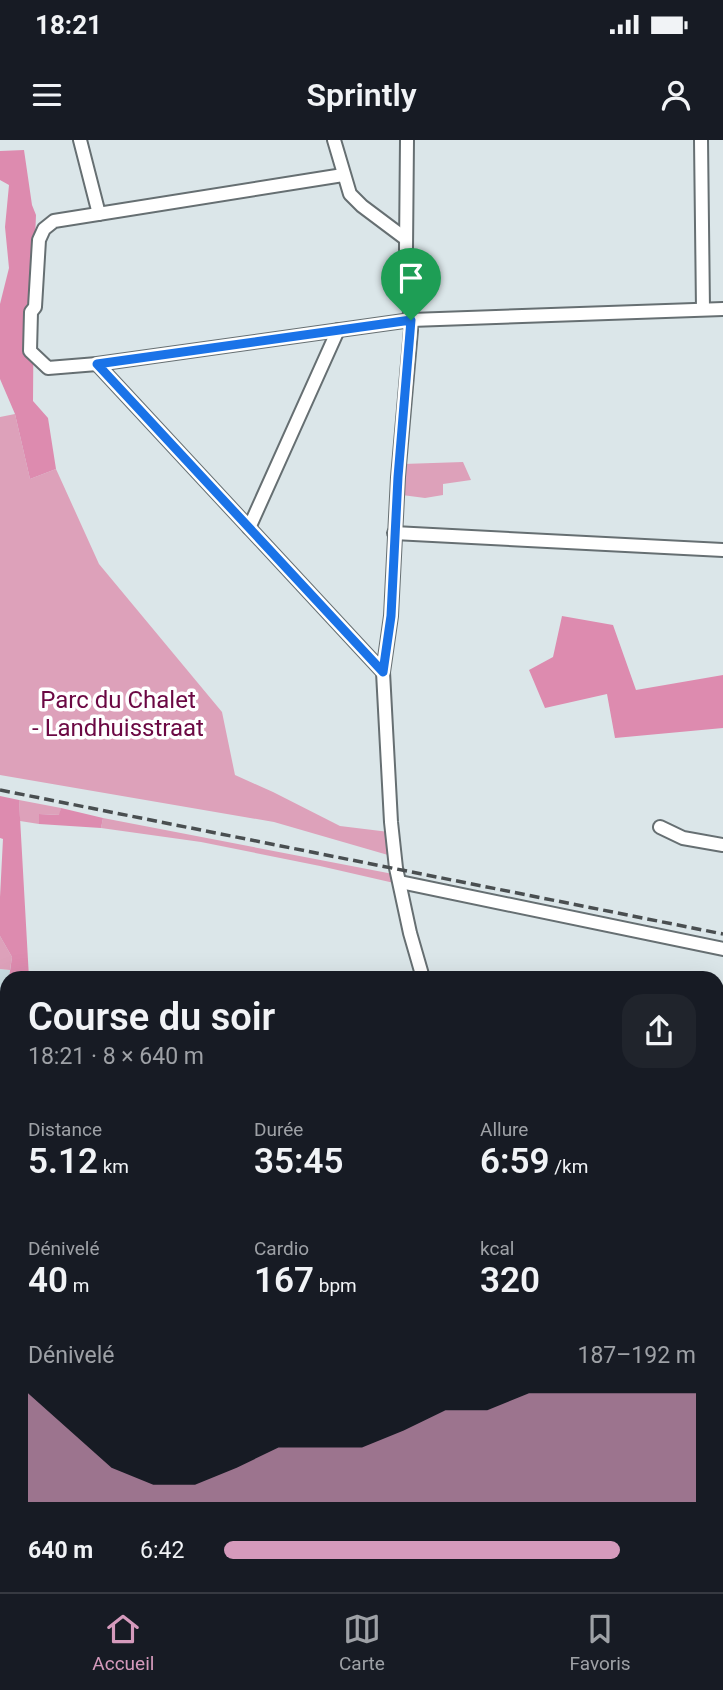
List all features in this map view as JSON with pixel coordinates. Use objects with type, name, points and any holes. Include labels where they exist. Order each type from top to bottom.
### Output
[{"type":"street","points":[[80,140],[99,215]]},
{"type":"street","points":[[334,140],[350,194],[406,239]]},
{"type":"street","points":[[407,140],[406,239],[411,320],[394,533],[391,616],[383,672],[396,868],[410,933],[422,971]]},
{"type":"street","points":[[701,140],[703,309]]},
{"type":"street","points":[[343,175],[54,221],[44,229],[40,240],[35,307],[31,312],[30,351],[48,368],[97,364],[411,320],[723,309]]},
{"type":"street","points":[[249,528],[338,330]]},
{"type":"street","points":[[97,364],[383,672]]},
{"type":"street","points":[[394,533],[723,550]]},
{"type":"street","points":[[660,827],[683,838],[723,845]]},
{"type":"street","points":[[400,882],[723,949]]},
{"type":"green space","name":"Parc du Chalet - Landhuisstraat","points":[[15,414],[30,479],[56,469],[99,564],[222,712],[235,775],[340,826],[389,832],[388,855],[274,822],[0,775],[0,417]]},
{"type":"green space","points":[[463,462],[471,480],[443,484],[443,495],[425,498],[402,495],[403,464]]},
{"type":"green space","points":[[19,800],[61,808],[60,815],[39,814],[39,824],[20,821]]},
{"type":"green space","points":[[103,818],[393,874],[394,883],[201,842],[101,828]]},
{"type":"green space","points":[[0,936],[12,957],[10,970],[0,969]]},
{"type":"shaded area","points":[[24,150],[32,205],[36,215],[33,401],[48,418],[56,469],[30,479],[15,414],[0,379],[0,304],[9,268],[5,227],[9,185],[0,180],[0,151]]},
{"type":"shaded area","points":[[562,616],[613,625],[636,690],[723,675],[723,728],[615,738],[607,694],[545,708],[529,670],[553,657]]},
{"type":"shaded area","points":[[0,796],[19,800],[29,971],[10,971],[12,957],[0,936],[3,839],[0,838]]},
{"type":"shaded area","points":[[61,808],[103,818],[101,828],[39,824],[39,814],[59,815]]},
{"type":"railway","points":[[0,790],[723,934]]},
{"type":"route","points":[[411,320],[398,477],[391,616],[383,672],[97,364],[411,320]]}]
